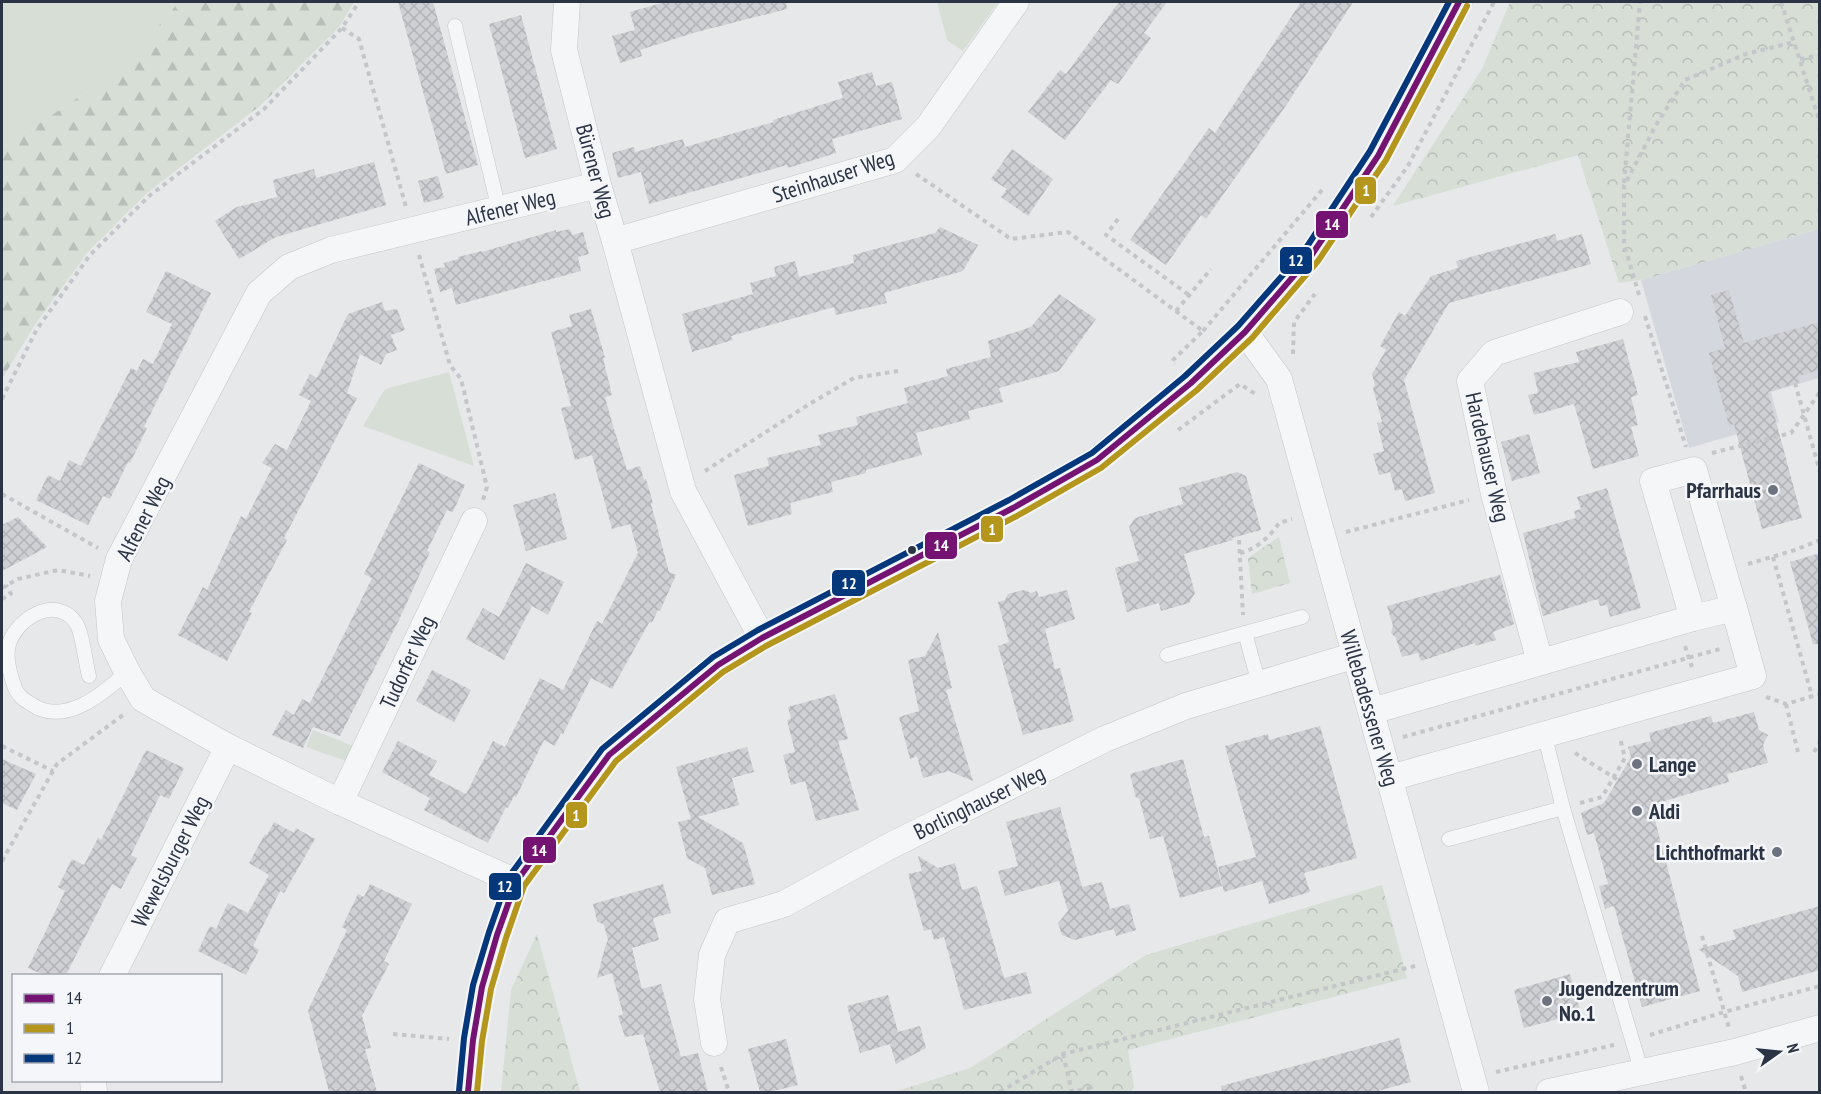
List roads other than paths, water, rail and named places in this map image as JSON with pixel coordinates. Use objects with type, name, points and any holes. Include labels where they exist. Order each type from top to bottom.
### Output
[{"type":"street","name":"Bürener Weg","points":[[567,2],[564,50],[598,185],[681,486],[762,638]]},
{"type":"street","name":"Steinhauser Weg","points":[[615,241],[895,160],[928,127],[1016,2]]},
{"type":"street","points":[[468,1092],[473,1040],[482,987],[516,882],[609,755],[718,665],[762,638],[1013,508],[1097,460],[1191,383],[1245,332],[1311,256],[1378,156],[1460,2]]},
{"type":"street","name":"Alfener Weg","points":[[516,882],[340,802],[228,747],[143,699],[111,639],[108,601],[119,560],[259,293],[288,267],[331,250],[598,185]]},
{"type":"street","name":"Hardehauser Weg","points":[[1540,662],[1494,494],[1470,381],[1494,353],[1631,309]]},
{"type":"street","name":"Willebadessener Weg","points":[[1245,332],[1279,379],[1476,1092]]},
{"type":"street","points":[[1390,778],[1753,676],[1692,464],[1653,481],[1685,620]]},
{"type":"street","name":"Tudorfer Weg","points":[[340,802],[474,521]]},
{"type":"street","points":[[1372,711],[1685,620],[1734,608]]},
{"type":"street","name":"Borlinghauser Weg","points":[[714,1043],[707,999],[712,954],[727,921],[784,904],[890,846],[1105,739],[1186,706],[1356,655]]},
{"type":"street","name":"Wewelsburger Weg","points":[[113,974],[228,747]]},
{"type":"street","points":[[1549,1092],[1735,1052],[1820,1028]]},
{"type":"lane","points":[[455,26],[499,210]]},
{"type":"lane","points":[[89,676],[77,624],[64,612],[46,609],[27,618],[15,630],[8,649],[10,675],[19,697],[39,710],[62,711],[84,705],[107,690],[127,672]]},
{"type":"lane","points":[[1167,656],[1302,617]]},
{"type":"lane","points":[[1245,633],[1259,684]]},
{"type":"lane","points":[[1552,731],[1563,808],[1642,1072]]},
{"type":"lane","points":[[1449,839],[1563,808]]},
{"type":"place","name":"Pfarrhaus","points":[[1773,490]]},
{"type":"place","name":"Lange","points":[[1637,764]]},
{"type":"place","name":"Aldi","points":[[1637,811]]},
{"type":"place","name":"Lichthofmarkt","points":[[1777,852]]},
{"type":"place","name":"Jugendzentrum No.1","points":[[1547,1001]]}]
